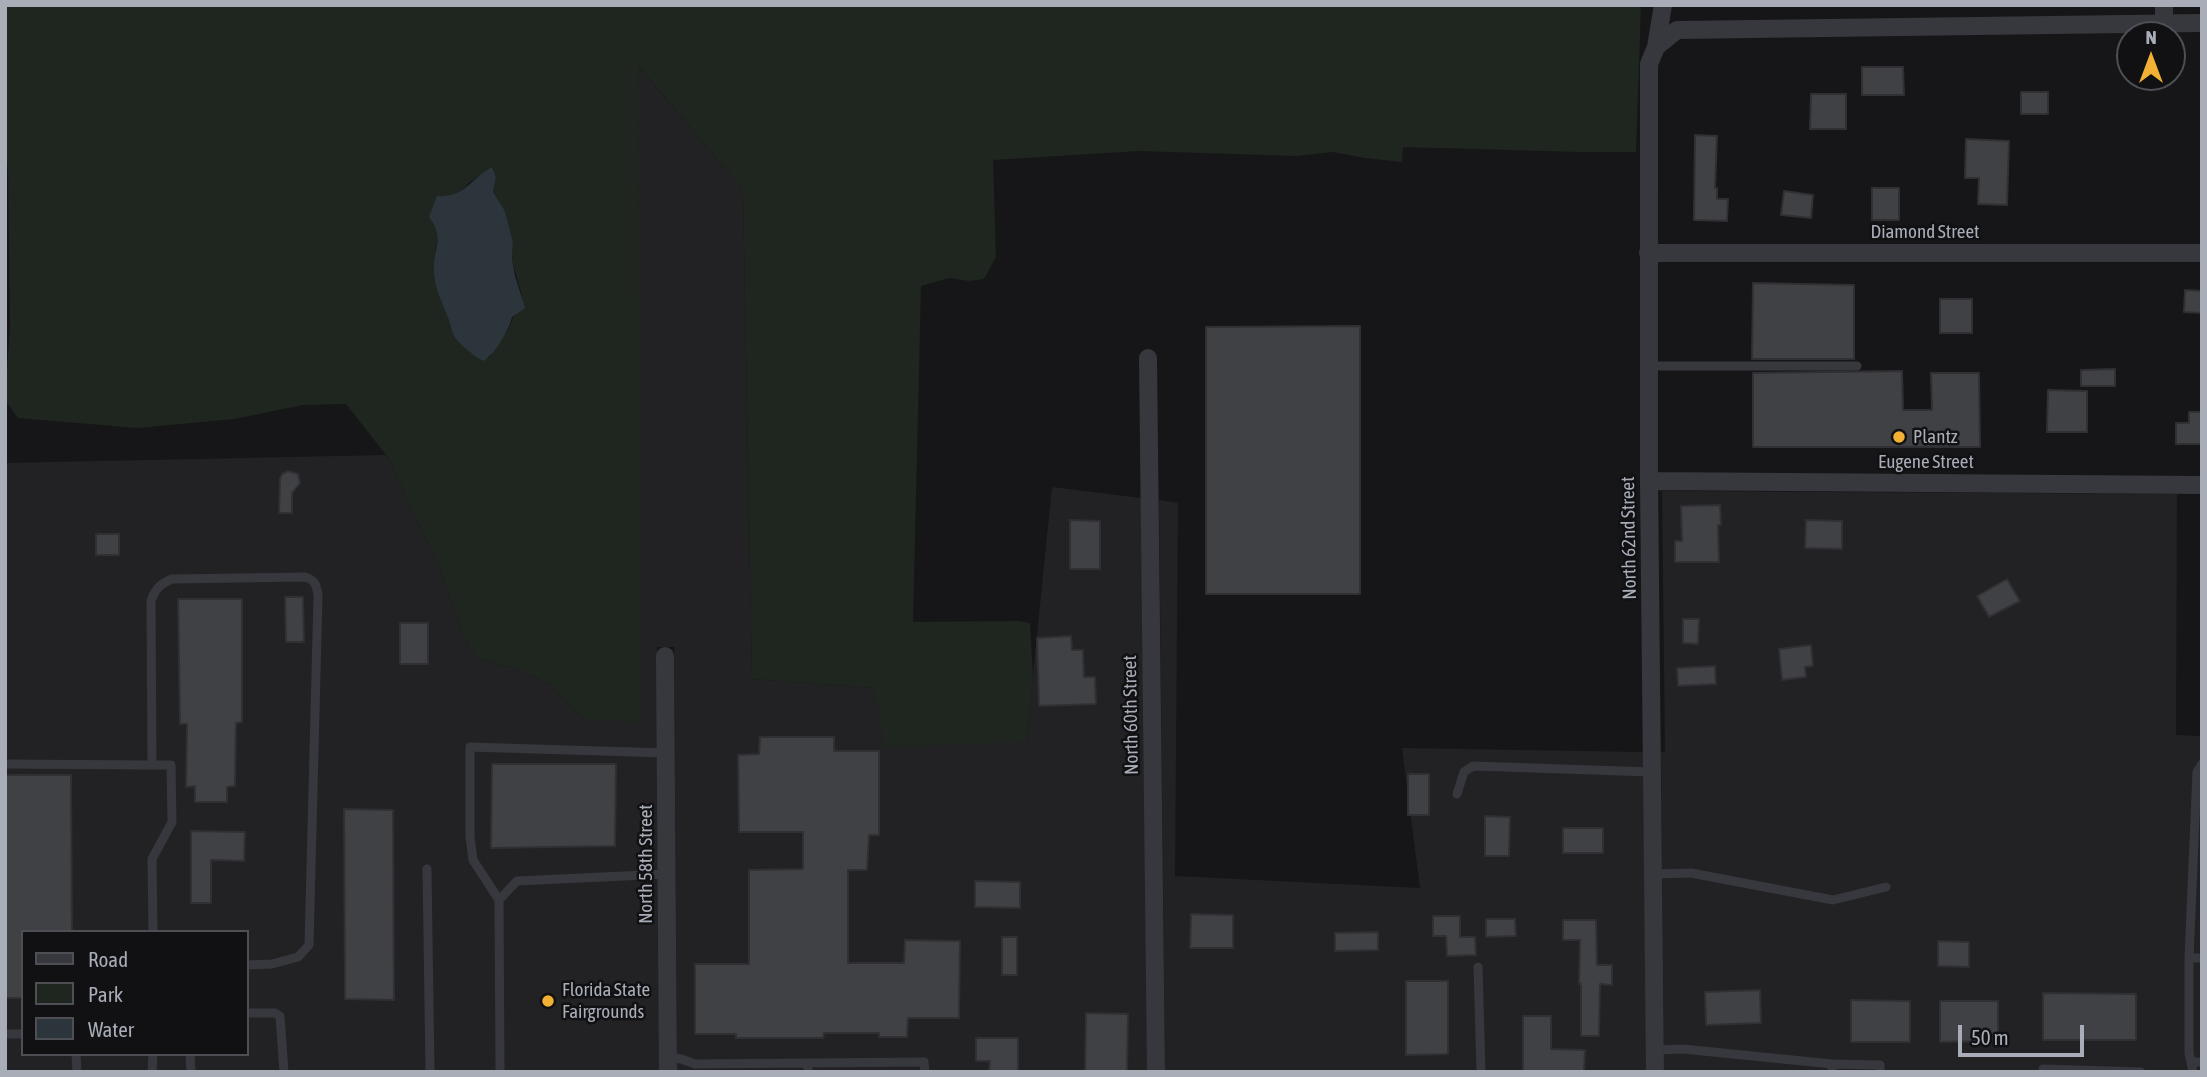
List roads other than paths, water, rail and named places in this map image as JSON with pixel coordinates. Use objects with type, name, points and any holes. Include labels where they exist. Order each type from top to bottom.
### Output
[{"type":"street","name":"North 62nd Street","points":[[1655,1072],[1649,481],[1649,64],[1656,47],[1662,5]]},
{"type":"street","points":[[1656,47],[1677,30],[2164,14],[2202,23]]},
{"type":"street","name":"Diamond Street","points":[[1648,253],[2202,253]]},
{"type":"street","name":"North 60th Street","points":[[1148,358],[1156,1072]]},
{"type":"street","name":"Eugene Street","points":[[1649,481],[2202,485]]},
{"type":"street","name":"North 58th Street","points":[[665,656],[668,1065]]},
{"type":"lane","points":[[1649,366],[1857,366]]},
{"type":"lane","points":[[152,765],[151,601],[154,592],[161,584],[172,579],[312,579],[318,596],[309,945],[298,957],[272,964],[248,964]]},
{"type":"lane","points":[[500,1072],[499,900],[473,860],[470,837],[470,747],[666,753]]},
{"type":"lane","points":[[5,764],[171,765],[172,822],[152,859],[152,930]]},
{"type":"lane","points":[[2195,1066],[2189,1053],[2189,958],[2197,772],[2202,764]]},
{"type":"lane","points":[[1457,794],[1464,772],[1474,766],[1652,772]]},
{"type":"lane","points":[[427,869],[430,1072]]},
{"type":"lane","points":[[1653,874],[1691,873],[1833,900],[1886,887]]},
{"type":"lane","points":[[499,900],[517,881],[667,874]]},
{"type":"lane","points":[[2189,958],[2202,958]]},
{"type":"lane","points":[[1478,967],[1481,1072]]},
{"type":"lane","points":[[248,1013],[275,1013],[280,1016],[284,1072]]},
{"type":"lane","points":[[1655,1050],[1683,1049],[1832,1068],[1880,1065],[1880,1072]]},
{"type":"lane","points":[[668,1065],[681,1059],[695,1064],[808,1068],[924,1062],[925,1072]]},
{"type":"lane","points":[[2043,1072],[2043,1069],[2141,1072]]},
{"type":"water","points":[[492,167],[496,178],[493,192],[505,211],[513,242],[515,276],[525,308],[512,317],[501,342],[483,361],[464,347],[453,334],[435,282],[434,260],[438,236],[429,217],[437,196],[461,191]]},
{"type":"place","name":"Plantz","points":[[1899,437]]},
{"type":"place","name":"Florida State Fairgrounds","points":[[548,1001]]}]
